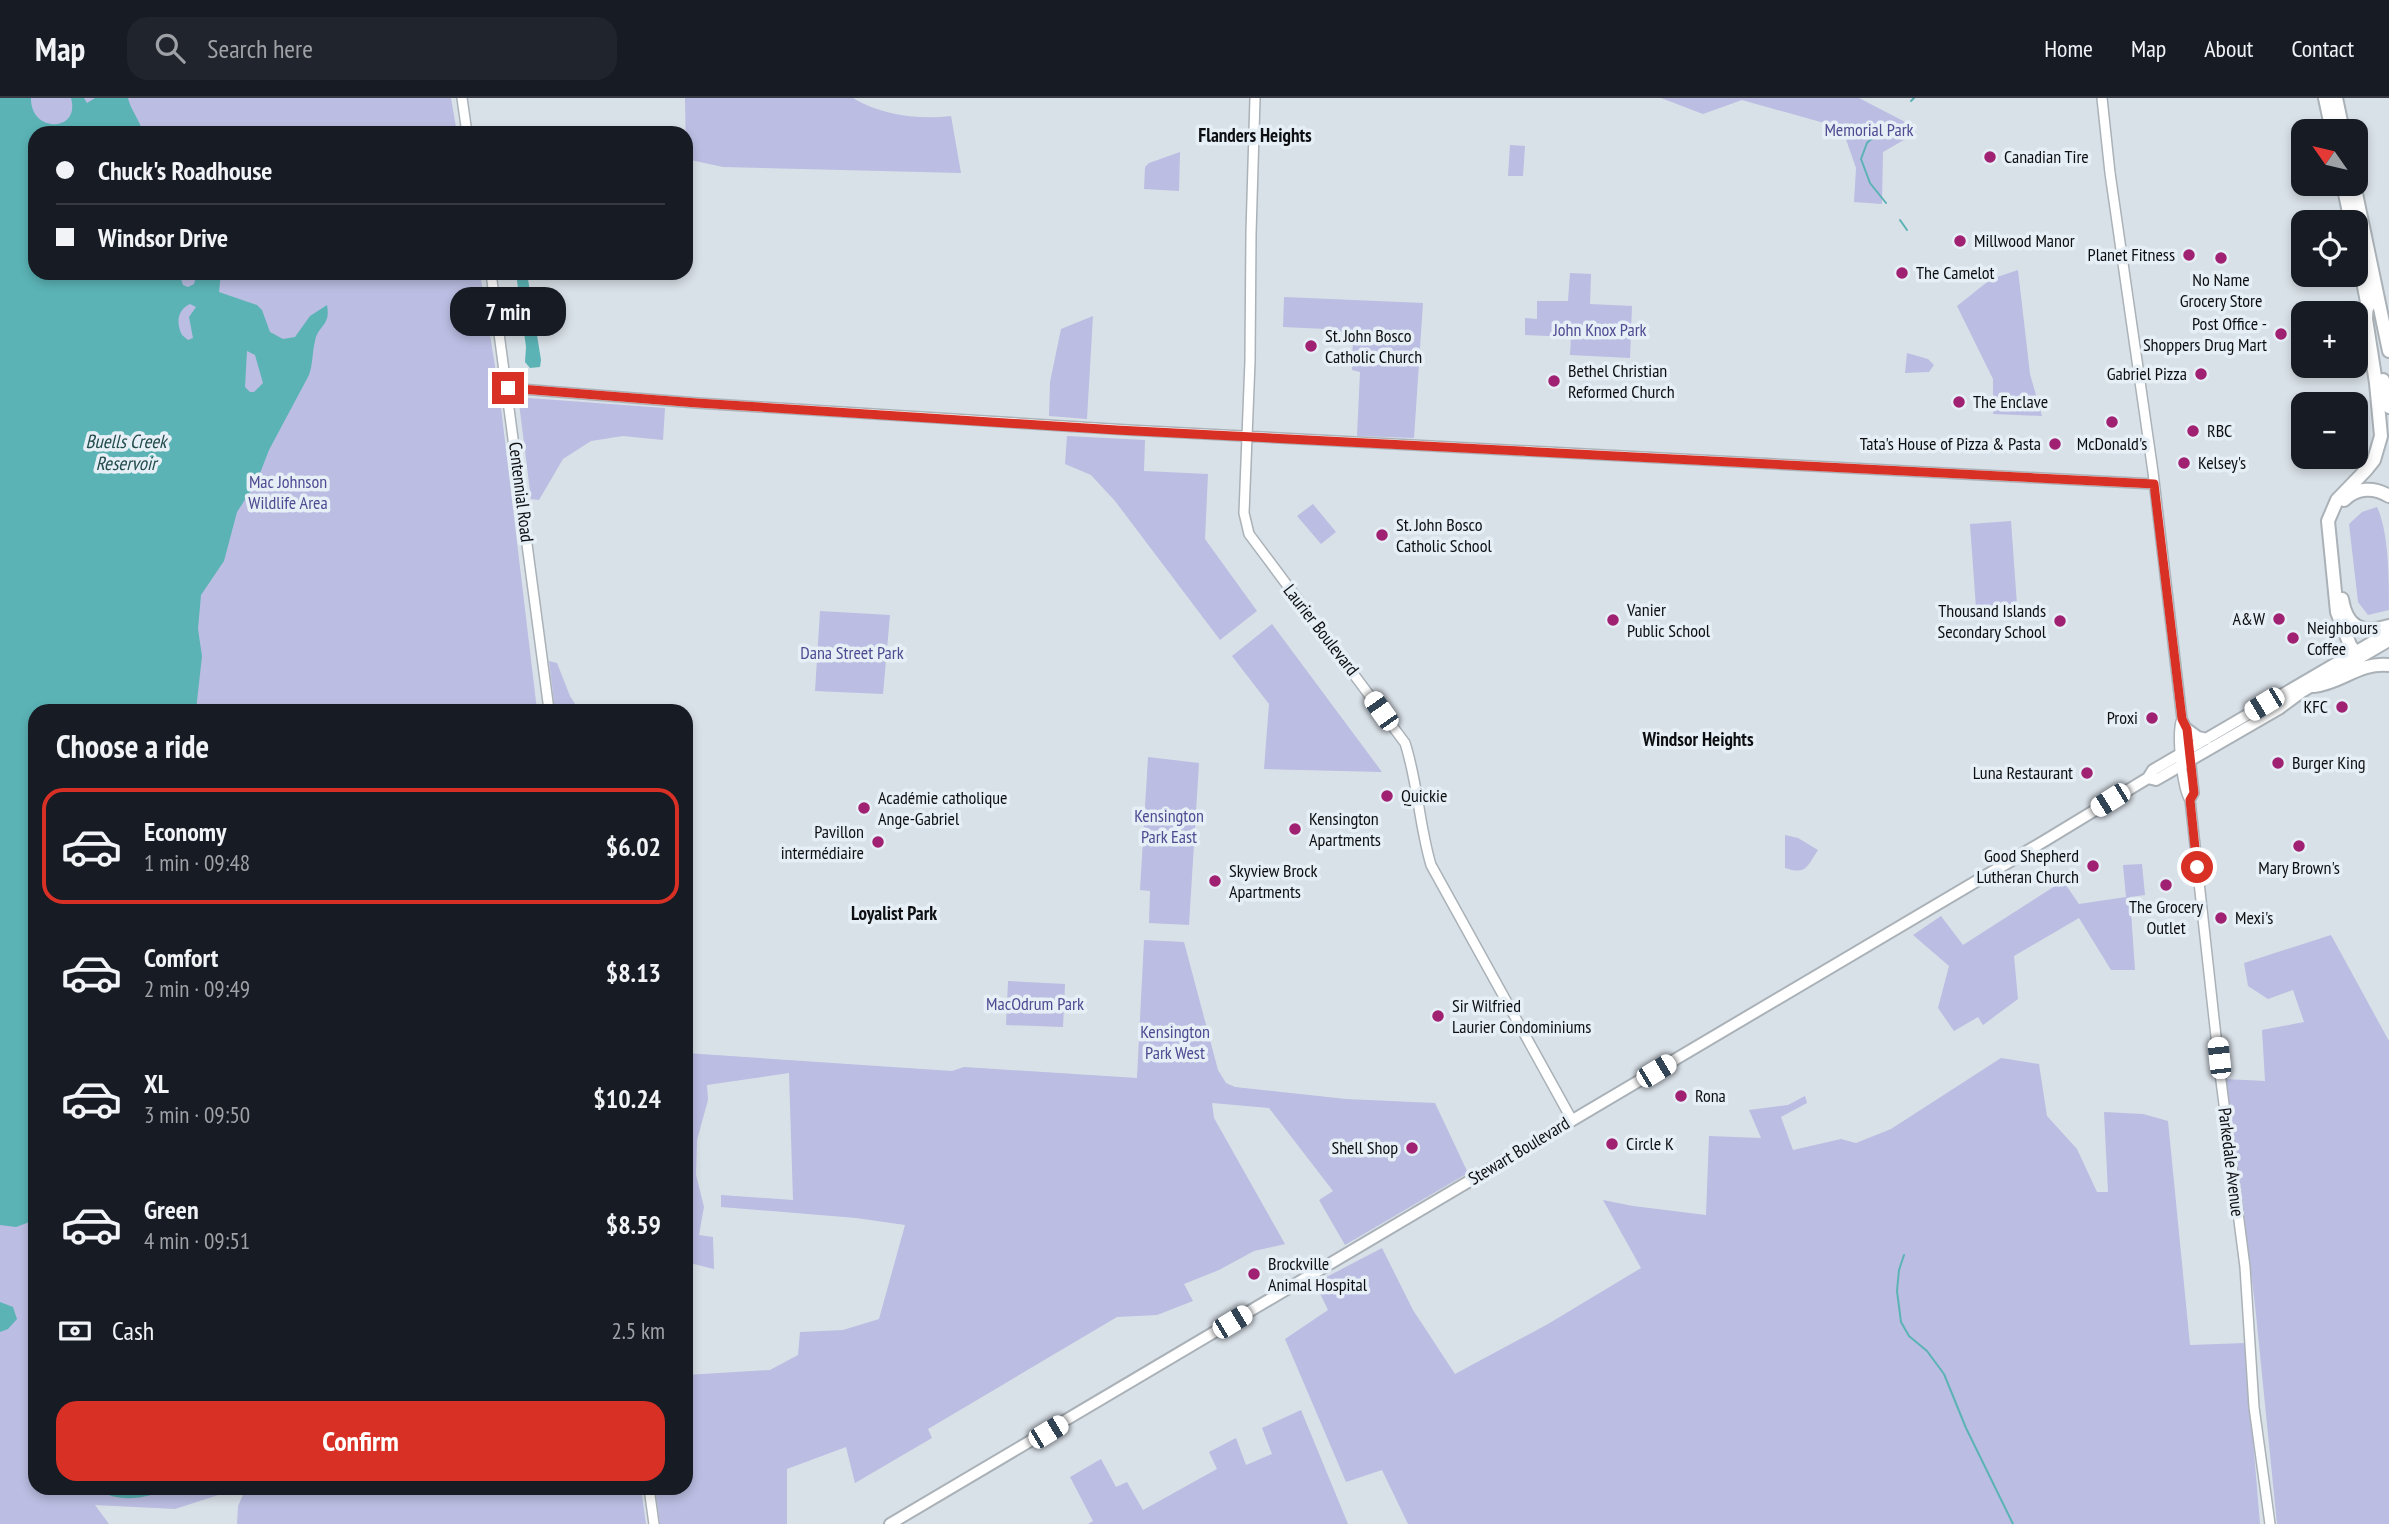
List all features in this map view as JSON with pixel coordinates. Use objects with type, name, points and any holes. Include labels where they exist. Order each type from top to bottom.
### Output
[{"type":"highway","points":[[2325,98],[2329,119]]},
{"type":"highway","points":[[2336,98],[2340,119]]},
{"type":"highway","points":[[2368,254],[2374,260],[2389,319]]},
{"type":"highway","points":[[2368,271],[2389,351]]},
{"type":"highway","points":[[2357,655],[2350,645],[2337,612],[2328,521],[2337,500],[2374,460],[2381,436],[2366,287]]},
{"type":"highway","points":[[2367,299],[2389,407]]},
{"type":"highway","points":[[2389,496],[2376,490],[2360,490],[2347,497],[2334,516],[2333,532],[2345,613],[2360,629],[2376,630],[2389,626]]},
{"type":"highway","points":[[2314,686],[2325,685],[2367,666],[2389,665]]},
{"type":"main road","name":"Stewart Boulevard","points":[[890,1524],[2148,778],[2154,771],[2185,757],[2314,686],[2389,632]]},
{"type":"main road","name":"Stewart Boulevard","points":[[2185,757],[2207,739],[2357,655],[2389,641]]},
{"type":"main road","points":[[2184,724],[2198,737],[2207,739]]},
{"type":"street","points":[[461,98],[466,126]]},
{"type":"street","name":"Laurier Boulevard","points":[[1255,98],[1244,513],[1249,534],[1405,743],[1413,767],[1423,841],[1431,865],[1573,1120]]},
{"type":"street","name":"Parkedale Avenue","points":[[2102,98],[2184,724],[2186,794],[2190,800],[2219,1065],[2245,1267],[2254,1407],[2270,1524]]},
{"type":"street","name":"Centennial Road","points":[[492,280],[548,704]]},
{"type":"street","points":[[508,388],[856,414],[1247,437],[2154,484]]},
{"type":"street","points":[[650,1495],[654,1524]]},
{"type":"green space","name":"Mac Johnson Wildlife Area","points":[[0,98],[451,98],[456,126],[28,126],[28,280],[481,280],[499,391],[536,704],[28,704],[28,1495],[218,1495],[175,1509],[95,1505],[109,1524],[0,1524]]},
{"type":"green space","points":[[685,98],[853,98],[876,109],[900,115],[951,116],[961,173],[723,167],[693,161],[693,126],[685,126]]},
{"type":"green space","name":"Memorial Park","points":[[1661,98],[1859,98],[1911,125],[1916,133],[1883,152],[1882,204],[1854,202],[1856,168],[1842,128],[1742,100],[1703,114]]},
{"type":"green space","points":[[1510,145],[1525,146],[1523,176],[1508,176]]},
{"type":"green space","points":[[1180,152],[1179,191],[1144,189],[1145,167],[1149,163]]},
{"type":"green space","points":[[2018,270],[2030,374],[2042,416],[1993,414],[1993,379],[1957,306],[1991,279]]},
{"type":"green space","name":"John Knox Park","points":[[1570,273],[1591,274],[1590,304],[1632,306],[1630,358],[1570,355],[1571,337],[1525,335],[1525,318],[1537,319],[1537,301],[1568,301]]},
{"type":"green space","points":[[1284,297],[1423,303],[1414,438],[1357,436],[1360,372],[1352,370],[1353,334],[1326,329],[1283,327]]},
{"type":"green space","points":[[1093,316],[1087,419],[1049,416],[1050,382],[1061,329]]},
{"type":"green space","points":[[1907,353],[1928,359],[1934,365],[1929,372],[1905,373]]},
{"type":"green space","points":[[529,398],[665,408],[663,440],[623,436],[591,441],[563,459],[539,500],[531,499],[519,403]]},
{"type":"green space","points":[[1067,436],[1145,440],[1144,471],[1208,474],[1205,539],[1257,611],[1220,640],[1115,501],[1091,475],[1065,464]]},
{"type":"green space","points":[[1313,504],[1336,532],[1321,544],[1297,516]]},
{"type":"green space","points":[[2377,507],[2386,543],[2389,610],[2368,615],[2358,602],[2349,524],[2362,512]]},
{"type":"green space","points":[[2011,521],[2017,605],[1976,608],[1970,524]]},
{"type":"green space","name":"Dana Street Park","points":[[820,611],[890,615],[883,694],[815,691]]},
{"type":"green space","points":[[1272,624],[1382,772],[1264,769],[1269,704],[1232,656]]},
{"type":"green space","points":[[549,661],[557,663],[575,704],[554,704]]},
{"type":"green space","name":"Kensington Park East","points":[[1148,757],[1199,763],[1189,925],[1149,923],[1150,891],[1140,890]]},
{"type":"green space","points":[[1785,835],[1798,838],[1818,850],[1802,870],[1785,868]]},
{"type":"green space","points":[[2142,864],[2145,895],[2130,897],[2135,970],[2111,970],[2079,918],[2014,956],[2018,999],[1983,1025],[1978,1017],[1954,1031],[1938,1008],[1949,966],[1913,935],[1941,916],[1963,945],[2063,881],[2079,904],[2126,897],[2123,865]]},
{"type":"green space","points":[[2331,935],[2389,1041],[2389,1524],[2277,1524],[2255,1305],[2227,1105],[2225,1079],[2265,1081],[2262,1030],[2304,1022],[2293,990],[2268,999],[2248,986],[2244,963]]},
{"type":"green space","name":"Kensington Park West","points":[[1144,940],[1184,942],[1218,1070],[1226,1083],[1235,1087],[1346,1099],[1435,1103],[1468,1173],[1345,1245],[1319,1200],[1333,1191],[1269,1108],[1212,1103],[1214,1118],[1285,1244],[1254,1251],[1219,1270],[1184,1284],[1193,1301],[1157,1315],[1117,1317],[928,1429],[932,1438],[855,1483],[846,1447],[787,1469],[787,1524],[660,1524],[656,1495],[693,1495],[693,1375],[770,1370],[798,1355],[800,1332],[843,1330],[879,1319],[905,1225],[856,1218],[721,1207],[721,1195],[793,1200],[789,1073],[707,1085],[708,1100],[697,1140],[696,1175],[704,1207],[699,1235],[713,1237],[714,1269],[693,1264],[693,1053],[952,1071],[964,1067],[1137,1078]]},
{"type":"green space","name":"MacOdrum Park","points":[[1008,981],[1065,984],[1063,1027],[1006,1025]]},
{"type":"green space","points":[[2001,1058],[2039,1064],[2047,1116],[2077,1149],[2097,1192],[2108,1192],[2104,1112],[2143,1114],[2168,1121],[2190,1345],[2245,1343],[2260,1524],[1408,1524],[1382,1470],[1346,1482],[1285,1339],[1328,1310],[1315,1283],[1382,1248],[1413,1310],[1455,1374],[1548,1324],[1641,1268],[1603,1200],[1706,1215],[1709,1136],[1761,1138],[1749,1110],[1788,1105],[1805,1096],[1807,1103],[1781,1117],[1793,1150],[1841,1139],[1856,1143],[1891,1129]]},
{"type":"green space","points":[[1301,1410],[1348,1524],[1088,1524],[1093,1521],[1070,1477],[1101,1459],[1116,1487],[1127,1482],[1143,1510],[1217,1469],[1209,1452],[1236,1438],[1246,1465],[1272,1454],[1262,1428]]},
{"type":"green space","points":[[243,1495],[642,1495],[646,1524],[237,1524],[238,1506]]},
{"type":"water","name":"Buells Creek Reservoir","points":[[0,98],[31,98],[38,118],[54,124],[69,118],[71,98],[84,98],[87,103],[95,98],[128,98],[141,126],[28,126],[28,280],[181,280],[183,285],[188,287],[195,280],[220,280],[219,292],[257,305],[262,310],[270,332],[283,339],[295,337],[310,316],[327,305],[328,312],[314,345],[309,375],[269,450],[257,481],[237,512],[224,561],[201,595],[198,629],[202,656],[197,704],[28,704],[28,1223],[16,1227],[0,1225]],"holes":[[[190,304],[196,307],[189,317],[193,338],[188,340],[182,335],[179,326],[180,313]],[[247,351],[255,355],[263,383],[254,392],[250,392],[245,387]]]},
{"type":"water","points":[[517,280],[528,280],[540,367],[530,368],[525,362],[526,347]]},
{"type":"water","points":[[0,1302],[13,1307],[17,1319],[8,1329],[0,1332]]},
{"type":"water","points":[[109,1495],[150,1495],[131,1498]]},
{"type":"waterway","points":[[1911,101],[1914,98]]},
{"type":"waterway","points":[[1886,203],[1870,183],[1861,159],[1867,143],[1887,124]]},
{"type":"waterway","points":[[1900,220],[1907,230]]},
{"type":"waterway","points":[[1904,1255],[1897,1291],[1901,1322],[1909,1336],[1927,1351],[1944,1374],[1966,1428],[2013,1524]]},
{"type":"place","name":"Canadian Tire","points":[[1990,157]]},
{"type":"place","name":"Millwood Manor","points":[[1960,241]]},
{"type":"place","name":"Planet Fitness","points":[[2189,255]]},
{"type":"place","name":"No Name Grocery Store","points":[[2221,258]]},
{"type":"place","name":"The Camelot","points":[[1902,273]]},
{"type":"place","name":"Post Office - Shoppers Drug Mart","points":[[2281,334]]},
{"type":"place","name":"St. John Bosco Catholic Church","points":[[1311,346]]},
{"type":"place","name":"Gabriel Pizza","points":[[2201,374]]},
{"type":"place","name":"Bethel Christian Reformed Church","points":[[1554,381]]},
{"type":"place","name":"The Enclave","points":[[1959,402]]},
{"type":"place","name":"McDonald's","points":[[2112,422]]},
{"type":"place","name":"RBC","points":[[2193,431]]},
{"type":"place","name":"Tata's House of Pizza & Pasta","points":[[2055,444]]},
{"type":"place","name":"Kelsey's","points":[[2184,463]]},
{"type":"place","name":"St. John Bosco Catholic School","points":[[1382,535]]},
{"type":"place","name":"A&W","points":[[2279,619]]},
{"type":"place","name":"Vanier Public School","points":[[1613,620]]},
{"type":"place","name":"Thousand Islands Secondary School","points":[[2060,621]]},
{"type":"place","name":"Neighbours Coffee","points":[[2293,638]]},
{"type":"place","name":"KFC","points":[[2342,707]]},
{"type":"place","name":"Proxi","points":[[2152,718]]},
{"type":"place","name":"Burger King","points":[[2278,763]]},
{"type":"place","name":"Luna Restaurant","points":[[2087,773]]},
{"type":"place","name":"Quickie","points":[[1387,796]]},
{"type":"place","name":"Académie catholique Ange-Gabriel","points":[[864,808]]},
{"type":"place","name":"Kensington Apartments","points":[[1295,829]]},
{"type":"place","name":"Pavillon intermédiaire","points":[[878,842]]},
{"type":"place","name":"Mary Brown's","points":[[2299,846]]},
{"type":"place","name":"Good Shepherd Lutheran Church","points":[[2093,866]]},
{"type":"place","name":"Skyview Brock Apartments","points":[[1215,881]]},
{"type":"place","name":"The Grocery Outlet","points":[[2166,885]]},
{"type":"place","name":"Mexi's","points":[[2221,918]]},
{"type":"place","name":"Sir Wilfried Laurier Condominiums","points":[[1438,1016]]},
{"type":"place","name":"Rona","points":[[1681,1096]]},
{"type":"place","name":"Circle K","points":[[1612,1144]]},
{"type":"place","name":"Shell Shop","points":[[1412,1148]]},
{"type":"place","name":"Brockville Animal Hospital","points":[[1254,1274]]},
{"type":"district","name":"Flanders Heights","points":[[1255,135]]},
{"type":"district","name":"Windsor Heights","points":[[1698,739]]},
{"type":"district","name":"Loyalist Park","points":[[894,913]]},
{"type":"route","points":[[508,388],[1117,430],[2154,484],[2182,719],[2187,729],[2194,793],[2190,800],[2197,867]]}]
